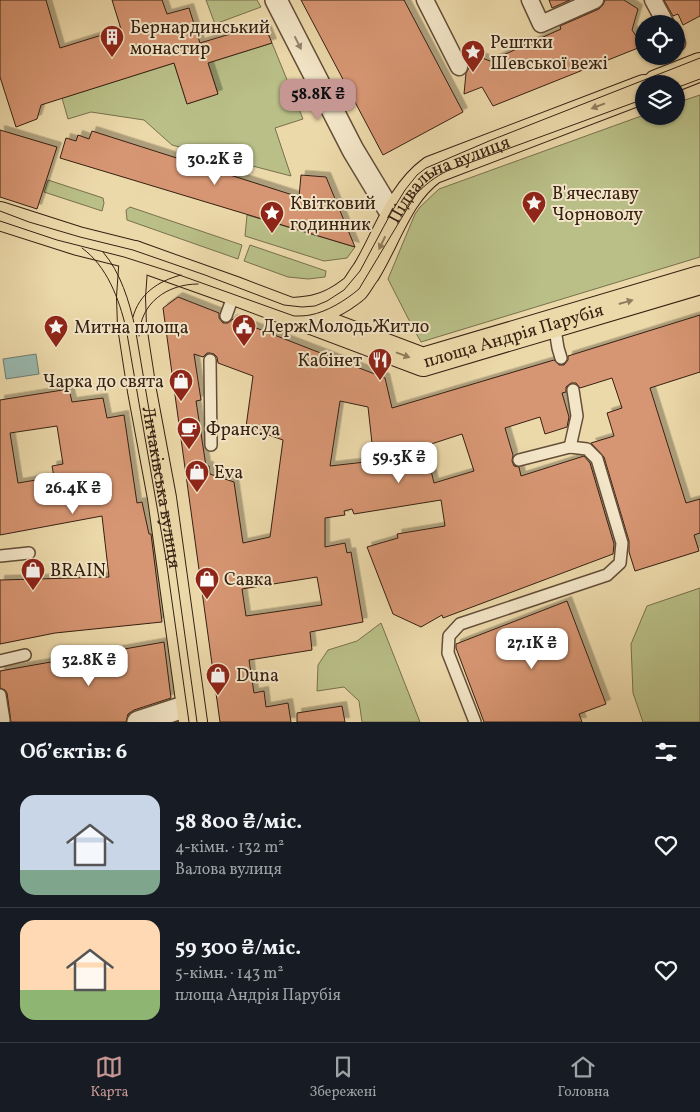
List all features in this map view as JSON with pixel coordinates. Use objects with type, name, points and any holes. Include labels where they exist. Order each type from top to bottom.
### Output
[{"type":"main road","points":[[679,75],[700,67]]},
{"type":"main road","name":"Підвальна вулиця","points":[[292,312],[312,311],[332,304],[354,289],[375,257],[412,188],[432,170],[635,92]]},
{"type":"main road","name":"площа Андрія Парубія","points":[[0,216],[78,241],[134,255],[292,312],[422,362],[700,280]]},
{"type":"main road","name":"Личаківська вулиця","points":[[134,255],[131,297],[132,326],[162,498],[192,714]]},
{"type":"street","points":[[276,0],[353,150],[395,217]]},
{"type":"street","points":[[426,0],[459,67]]},
{"type":"street","points":[[530,0],[541,24],[596,0]]},
{"type":"street","points":[[653,0],[661,15]]},
{"type":"street","points":[[138,722],[192,714]]},
{"type":"lane","points":[[226,316],[235,291]]},
{"type":"lane","points":[[554,323],[561,358]]},
{"type":"lane","points":[[210,360],[211,445]]},
{"type":"lane","points":[[570,447],[577,416],[573,390]]},
{"type":"lane","points":[[475,722],[448,653],[449,636],[460,624],[607,575],[620,563],[622,543],[597,459],[587,450],[570,447],[519,460]]},
{"type":"lane","points":[[0,556],[29,553]]},
{"type":"lane","points":[[0,661],[25,655]]},
{"type":"lane","points":[[0,695],[4,720]]},
{"type":"green space","points":[[206,0],[257,0],[261,7],[215,24]]},
{"type":"green space","points":[[272,43],[303,119],[275,128],[291,176],[172,145],[144,120],[91,112],[68,119],[62,98],[174,63],[187,104],[218,94],[208,63]]},
{"type":"green space","points":[[700,95],[700,257],[421,342],[388,279],[415,214],[439,189],[635,118],[635,125],[685,125],[685,100]]},
{"type":"green space","points":[[48,180],[103,198],[102,211],[44,192]]},
{"type":"green space","points":[[130,207],[242,245],[238,259],[127,220],[126,210]]},
{"type":"green space","points":[[247,215],[355,247],[347,258],[324,261],[245,236]]},
{"type":"green space","points":[[250,245],[326,271],[325,277],[308,279],[288,277],[244,261]]},
{"type":"green space","points":[[700,588],[700,722],[643,722],[633,693],[631,644],[647,606]]},
{"type":"green space","points":[[381,623],[420,722],[362,722],[359,701],[344,687],[317,691],[318,665],[328,650],[357,641]]},
{"type":"water","points":[[36,354],[39,374],[6,379],[3,359]]},
{"type":"building","name":"Бернардинський монастир","points":[[0,0],[46,0],[60,48],[121,29],[112,0],[162,0],[167,14],[189,8],[200,43],[264,24],[272,43],[208,63],[218,94],[187,104],[174,63],[41,105],[37,119],[16,127],[0,77]]},
{"type":"building","points":[[301,0],[404,0],[463,112],[383,155]]},
{"type":"building","points":[[549,0],[570,0],[552,8]]},
{"type":"building","points":[[605,0],[624,0],[638,9],[632,30],[635,34],[635,49],[493,106],[482,87],[464,94],[466,73],[469,68],[469,53],[490,61],[561,29],[560,26],[599,9]]},
{"type":"building","points":[[664,0],[700,0],[700,16],[685,24],[685,15],[672,15]]},
{"type":"building","points":[[0,130],[57,147],[37,209],[0,197]]},
{"type":"building","points":[[92,131],[299,197],[301,175],[326,177],[355,247],[60,158],[66,138],[76,141],[78,135],[89,139]]},
{"type":"building","points":[[178,297],[219,313],[219,318],[223,323],[228,323],[233,319],[385,378],[392,408],[554,360],[559,365],[564,365],[568,360],[568,356],[700,315],[700,372],[650,388],[686,503],[700,499],[700,533],[694,535],[699,551],[635,571],[629,552],[629,541],[604,457],[591,443],[614,436],[607,413],[622,408],[612,378],[580,388],[576,383],[571,383],[566,387],[566,392],[562,393],[569,417],[567,427],[545,434],[540,417],[505,428],[513,455],[512,461],[514,466],[519,467],[521,476],[584,456],[590,463],[614,544],[613,554],[443,618],[442,615],[421,627],[393,614],[367,547],[398,538],[397,534],[445,526],[441,500],[354,514],[352,509],[344,511],[345,515],[325,518],[325,547],[345,543],[347,553],[351,552],[363,622],[310,632],[312,650],[249,660],[254,693],[264,691],[266,707],[288,703],[291,722],[220,722],[163,308]],"holes":[[[207,353],[214,354],[217,357],[218,363],[253,376],[246,427],[283,440],[270,537],[243,543],[234,482],[210,474],[209,466],[206,466],[196,401],[201,400],[194,354],[203,357]],[[340,401],[368,407],[374,461],[330,466]],[[462,434],[474,471],[434,483],[425,446]],[[317,577],[322,605],[246,616],[242,589]]]},
{"type":"building","points":[[69,389],[72,402],[103,398],[107,418],[124,415],[137,503],[142,502],[149,534],[151,534],[162,622],[55,633],[0,644],[0,580],[109,577],[102,516],[0,535],[0,400]],"holes":[[[57,426],[63,464],[52,466],[54,477],[18,483],[10,433]]]},
{"type":"building","points":[[567,601],[606,704],[579,714],[582,722],[484,722],[456,644]]},
{"type":"building","points":[[164,642],[171,698],[134,710],[128,714],[126,722],[11,722],[7,693],[0,688],[0,671]]},
{"type":"building","points":[[342,706],[345,722],[297,722],[297,713]]},
{"type":"tram line","points":[[0,211],[80,237],[133,250],[284,305],[315,306],[344,290],[360,271],[405,190],[417,175],[426,168],[489,141],[700,58]]},
{"type":"tram line","points":[[685,85],[700,79]]},
{"type":"tram line","points":[[0,221],[57,240],[124,257],[171,272],[294,316],[310,315],[336,305],[359,289],[416,194],[438,176],[447,171],[635,102]]},
{"type":"tram line","points":[[82,248],[91,255],[111,284],[126,328],[166,559],[189,722]]},
{"type":"tram line","points":[[103,252],[119,278],[127,297],[135,327],[174,557],[197,722]]},
{"type":"tram line","points":[[133,317],[145,295],[157,285],[181,275]]},
{"type":"tram line","points":[[139,336],[144,314],[157,298],[176,287],[198,284]]},
{"type":"place","name":"Бернардинський монастир","points":[[112,58]]},
{"type":"place","name":"Рештки Шевської вежі","points":[[473,73]]},
{"type":"place","name":"В'ячеславу Чорноволу","points":[[534,224]]},
{"type":"place","name":"Квітковий годинник","points":[[272,234]]},
{"type":"place","name":"ДержМолодьЖитло","points":[[244,347]]},
{"type":"place","name":"Митна площа","points":[[56,348]]},
{"type":"place","name":"Кабінет","points":[[380,381]]},
{"type":"place","name":"Чарка до свята","points":[[181,402]]},
{"type":"place","name":"Франс.уа","points":[[189,450]]},
{"type":"place","name":"Eva","points":[[197,493]]},
{"type":"place","name":"BRAIN","points":[[33,591]]},
{"type":"place","name":"Савка","points":[[207,600]]},
{"type":"place","name":"Duna","points":[[218,696]]}]
